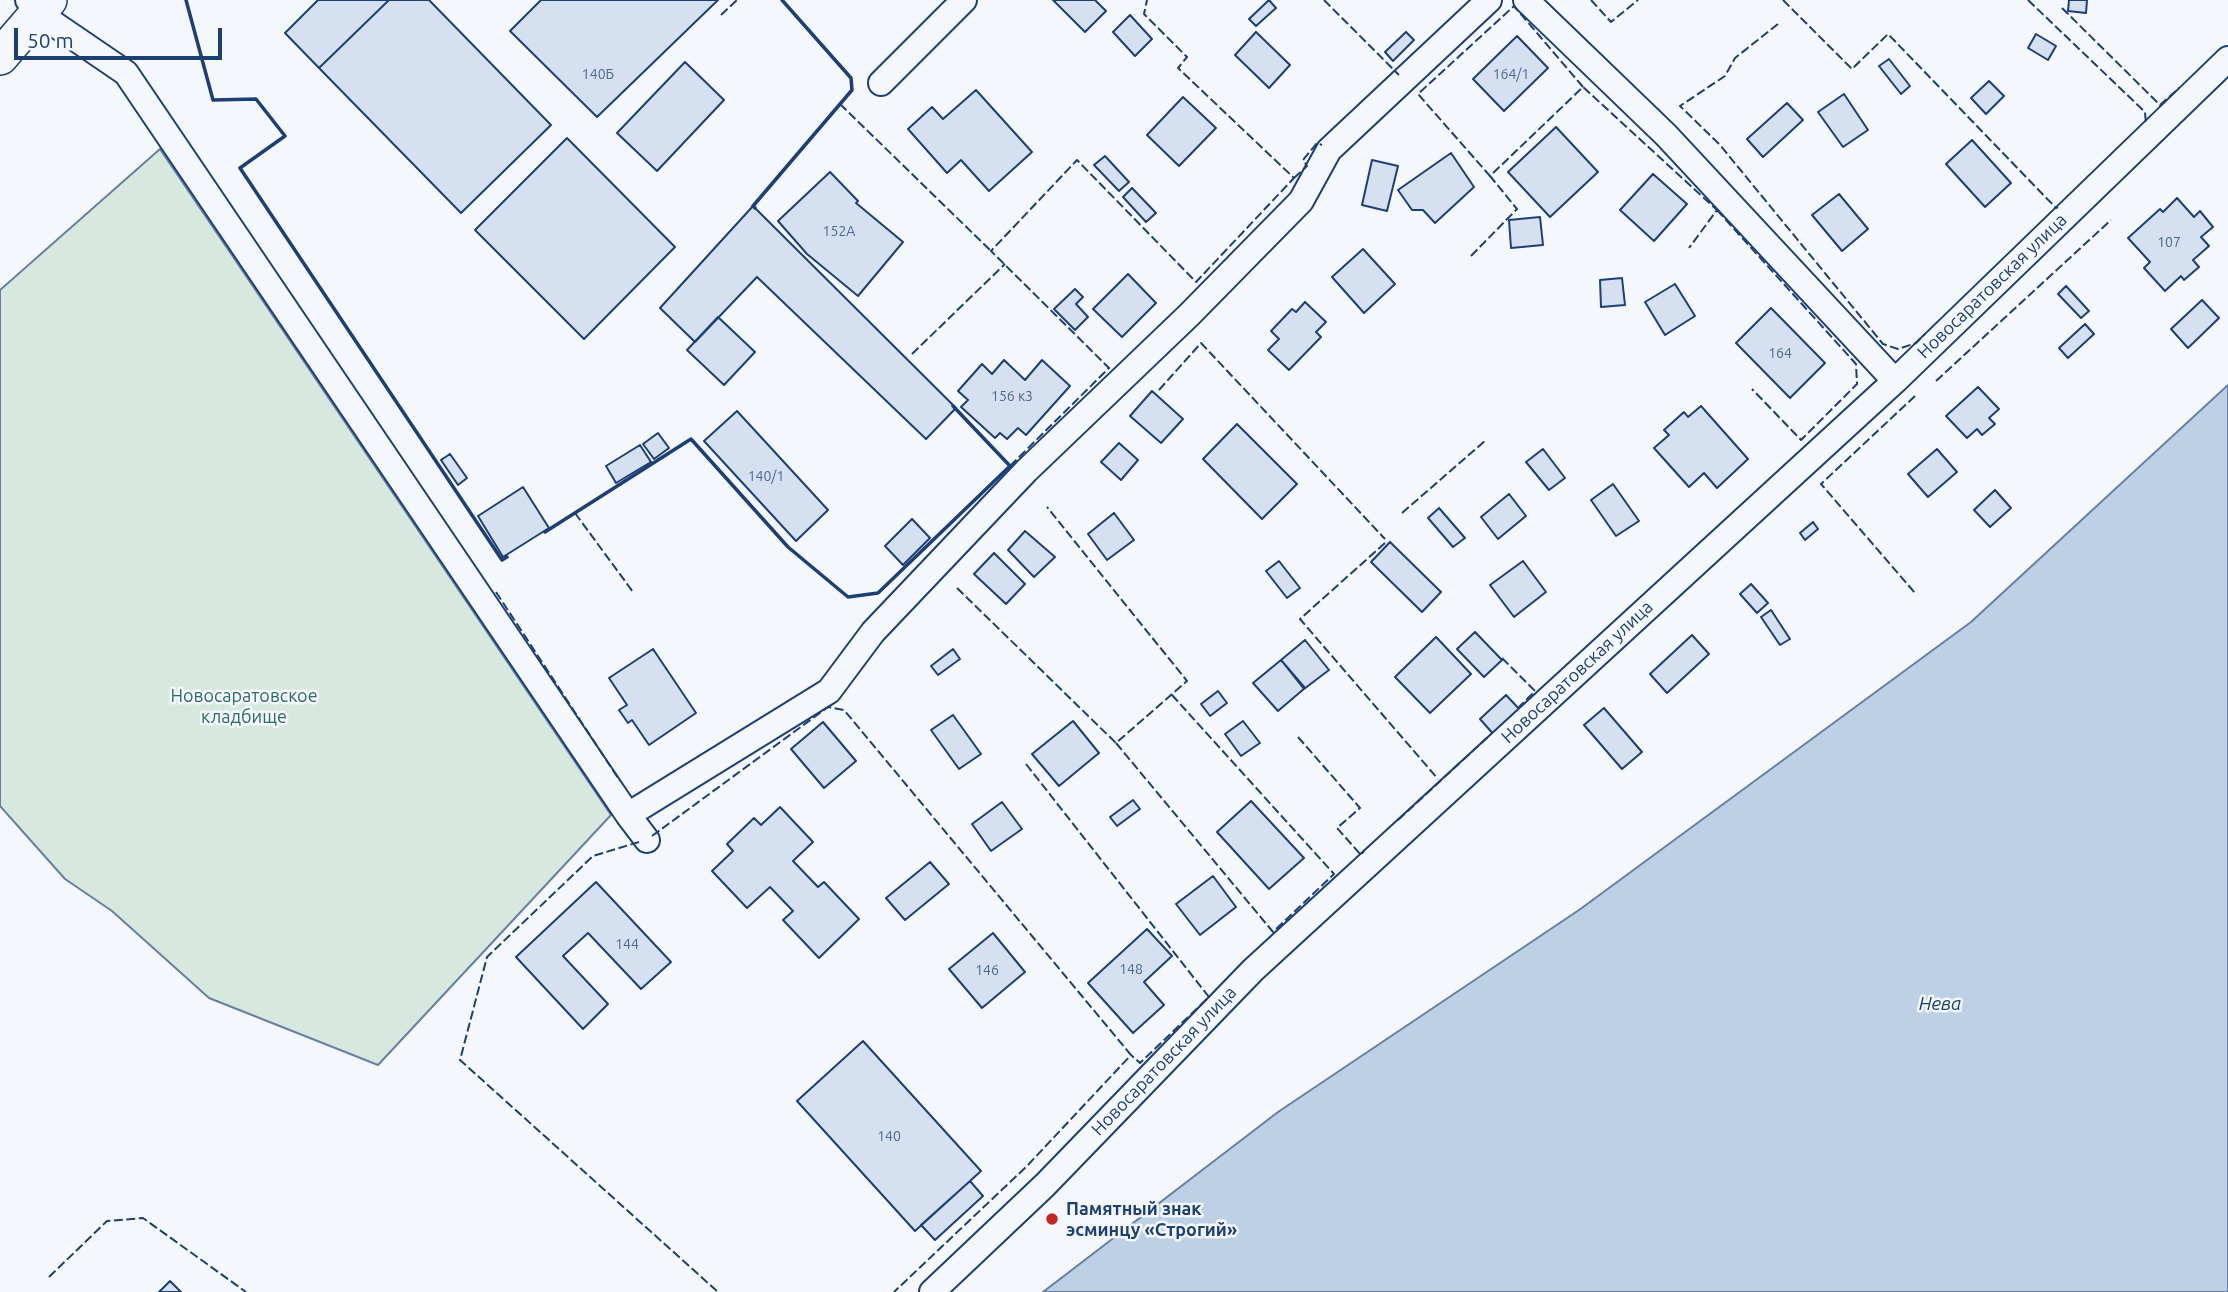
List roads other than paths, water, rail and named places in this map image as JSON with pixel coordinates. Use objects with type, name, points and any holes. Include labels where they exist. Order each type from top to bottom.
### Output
[{"type":"main road","points":[[0,58],[38,4]]},
{"type":"street","points":[[881,83],[964,0]]},
{"type":"street","points":[[628,815],[829,691],[873,632],[1026,471],[1189,315],[1301,201],[1329,150],[1489,0]]},
{"type":"street","points":[[1526,0],[1666,135],[1895,381]]},
{"type":"street","points":[[38,4],[126,73],[647,840]]},
{"type":"street","name":"Новосаратовская улица","points":[[932,1292],[1045,1185],[1253,970],[1895,381],[2228,59]]},
{"type":"water","name":"Нева","points":[[2228,385],[2228,1292],[1043,1292],[1278,1112],[1579,910],[1971,622]]},
{"type":"place","name":"Памятный знак эсминцу «Строгий»","points":[[1052,1219]]},
{"type":"park label","name":"Новосаратовское кладбище","points":[[244,706]]}]
